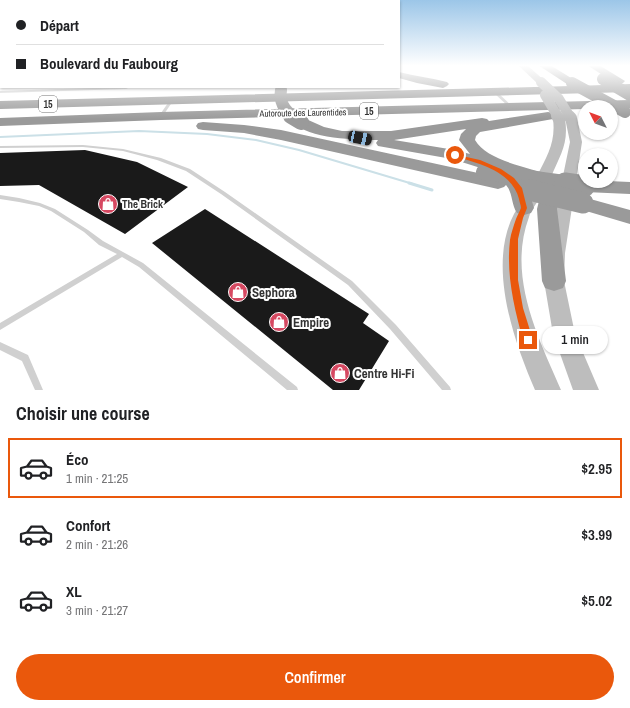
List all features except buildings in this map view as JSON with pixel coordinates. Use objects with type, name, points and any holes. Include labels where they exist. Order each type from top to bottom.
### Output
[{"type":"highway","points":[[439,83],[494,89],[602,83]]},
{"type":"highway","points":[[591,83],[629,109]]},
{"type":"highway","points":[[591,83],[629,109]]},
{"type":"highway","points":[[595,83],[630,95]]},
{"type":"highway","points":[[0,104],[143,96],[214,88]]},
{"type":"highway","points":[[282,88],[279,97],[283,107],[290,115],[319,130],[455,155],[485,164],[506,175],[516,184],[519,188],[524,208]]},
{"type":"highway","name":"Autoroute des Laurentides","points":[[0,104],[338,96],[494,89],[630,88]]},
{"type":"highway","name":"Autoroute des Laurentides","points":[[0,122],[161,116],[511,107],[578,114]]},
{"type":"highway","points":[[618,110],[629,109]]},
{"type":"highway","name":"Autoroute des Laurentides","points":[[618,110],[629,109]]},
{"type":"highway","points":[[345,135],[376,137],[578,114]]},
{"type":"highway","points":[[554,281],[547,210],[553,185],[552,182],[482,156],[470,146],[467,137],[472,131],[487,126],[578,114]]},
{"type":"highway","points":[[27,122],[186,125],[236,128],[281,135],[384,158],[584,195],[630,217]]},
{"type":"highway","points":[[584,195],[630,188]]},
{"type":"street","points":[[537,83],[548,99],[578,114]]},
{"type":"street","points":[[548,390],[528,340],[516,294],[513,259],[514,239],[524,208],[533,198],[554,159],[560,143],[561,131],[578,114]]},
{"type":"street","points":[[578,114],[575,133],[576,142],[556,253],[554,281],[564,334],[586,390]]},
{"type":"lane","points":[[0,92],[101,88]]},
{"type":"lane","points":[[494,89],[511,107]]},
{"type":"lane","points":[[161,116],[171,101]]},
{"type":"lane","points":[[0,147],[83,146],[123,150],[159,159],[188,170],[224,193],[350,283],[393,327],[447,390]]},
{"type":"lane","points":[[0,197],[40,205],[53,210],[86,231],[101,243],[141,265],[294,390]]},
{"type":"lane","points":[[0,327],[122,254]]},
{"type":"lane","points":[[0,346],[25,358],[39,390]]},
{"type":"waterway","points":[[0,137],[139,131],[207,134],[256,140],[299,150],[413,184]]},
{"type":"waterway","points":[[409,183],[432,190]]},
{"type":"place","name":"The Brick","points":[[108,204]]},
{"type":"place","name":"Sephora","points":[[238,292]]},
{"type":"place","name":"Empire","points":[[279,322]]},
{"type":"place","name":"Centre Hi-Fi","points":[[340,373]]},
{"type":"route","points":[[455,155],[478,161],[499,170],[512,180],[519,188],[524,208],[514,239],[514,280],[519,308],[528,340]]}]
